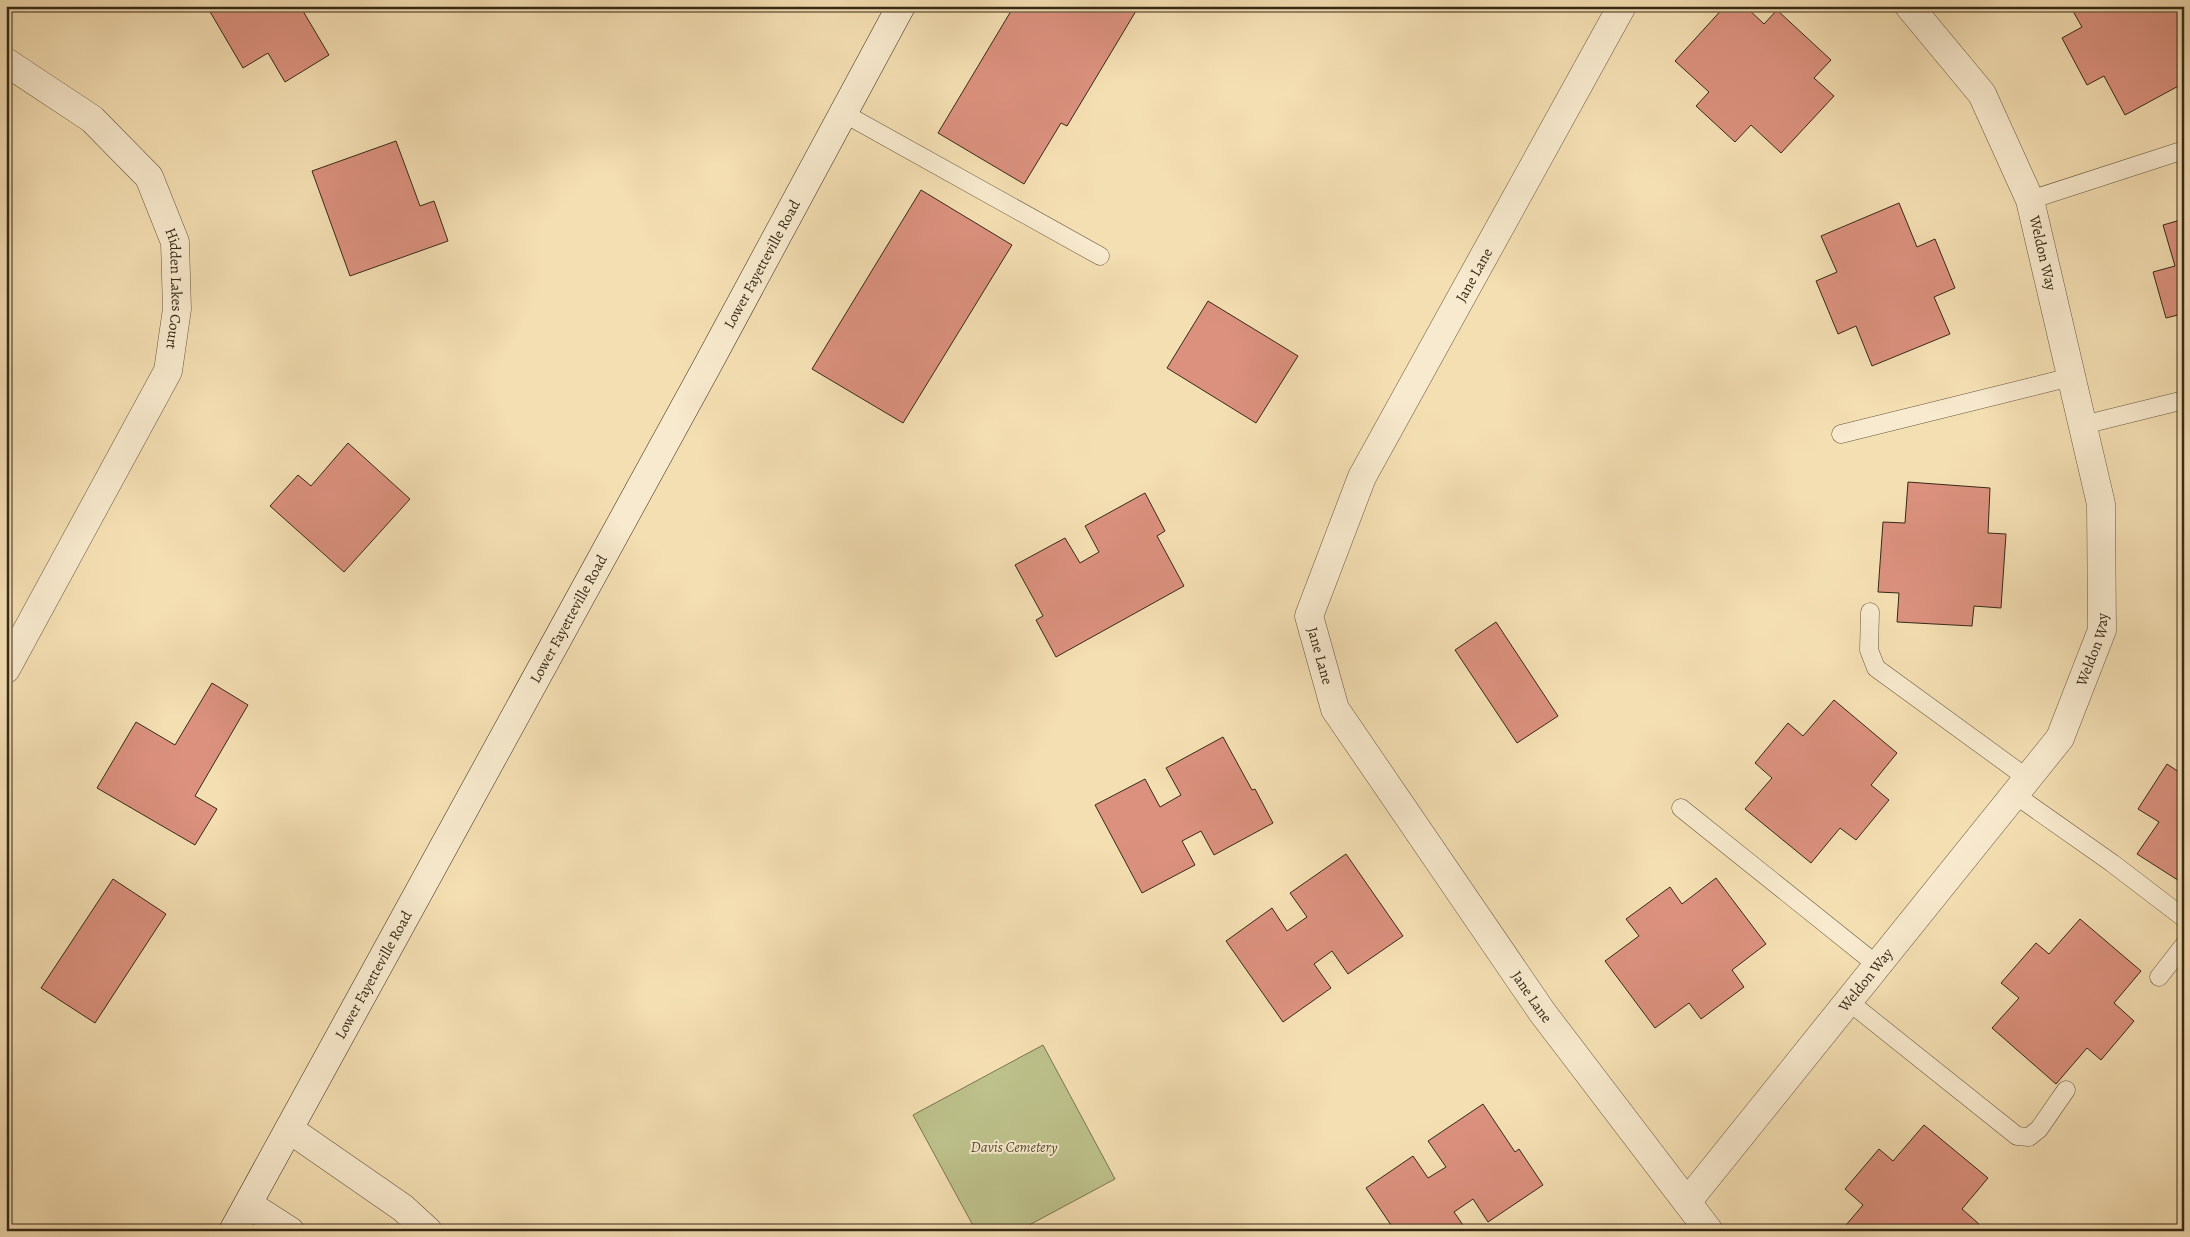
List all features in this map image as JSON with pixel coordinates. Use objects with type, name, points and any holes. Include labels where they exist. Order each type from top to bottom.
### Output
[{"type":"street","name":"Lower Fayetteville Road","points":[[233,1231],[845,114],[901,6]]},
{"type":"street","name":"Jane Lane","points":[[1622,6],[1362,476],[1309,616],[1335,709],[1542,1012],[1709,1231]]},
{"type":"street","name":"Weldon Way","points":[[1687,1202],[2060,738],[2102,630],[2101,504],[2030,200],[1982,94],[1909,6]]},
{"type":"street","name":"Hidden Lakes Court","points":[[6,62],[92,118],[149,177],[174,242],[177,309],[168,371],[6,669]]},
{"type":"street","points":[[289,1128],[403,1208],[428,1231]]},
{"type":"street","points":[[248,1204],[290,1231]]},
{"type":"lane","points":[[845,114],[1100,256]]},
{"type":"lane","points":[[2030,200],[2184,150]]},
{"type":"lane","points":[[1841,434],[2071,377]]},
{"type":"lane","points":[[2083,425],[2184,400]]},
{"type":"lane","points":[[1870,612],[1869,650],[1876,668],[2112,863],[2184,918]]},
{"type":"lane","points":[[1682,808],[1877,965]]},
{"type":"lane","points":[[2159,977],[2184,945]]},
{"type":"lane","points":[[1848,1001],[2017,1136],[2029,1137],[2039,1129],[2066,1090]]},
{"type":"green space","name":"Davis Cemetery","points":[[1043,1045],[1115,1179],[1018,1231],[976,1231],[913,1115]]},
{"type":"building","points":[[216,6],[300,6],[329,55],[285,82],[268,53],[243,68],[209,10]]},
{"type":"building","points":[[1014,6],[1139,6],[1067,126],[1061,123],[1024,184],[938,133]]},
{"type":"building","points":[[1725,6],[1745,6],[1764,24],[1777,10],[1831,60],[1814,78],[1834,96],[1781,153],[1751,125],[1735,142],[1696,106],[1709,92],[1675,61]]},
{"type":"building","points":[[2070,6],[2184,6],[2184,36],[2179,39],[2184,48],[2184,83],[2125,115],[2104,76],[2087,85],[2062,38],[2082,27]]},
{"type":"building","points":[[396,141],[420,206],[434,201],[448,241],[350,276],[312,171]]},
{"type":"building","points":[[921,190],[1012,245],[903,423],[812,369]]},
{"type":"building","points":[[1899,203],[1917,247],[1935,239],[1955,288],[1934,297],[1950,334],[1872,366],[1856,326],[1838,334],[1816,281],[1837,272],[1821,236]]},
{"type":"building","points":[[2184,219],[2184,321],[2182,314],[2166,318],[2153,272],[2175,266],[2163,225]]},
{"type":"building","points":[[1208,301],[1298,356],[1256,423],[1167,368]]},
{"type":"building","points":[[348,443],[410,499],[344,572],[270,506],[298,475],[311,486]]},
{"type":"building","points":[[1908,482],[1990,488],[1988,533],[2006,534],[2001,608],[1974,606],[1972,626],[1897,622],[1899,593],[1878,592],[1883,522],[1905,523]]},
{"type":"building","points":[[1145,493],[1165,531],[1157,536],[1184,586],[1056,657],[1036,620],[1043,616],[1015,565],[1065,538],[1080,563],[1099,552],[1085,526]]},
{"type":"building","points":[[1496,622],[1558,716],[1517,743],[1455,650]]},
{"type":"building","points":[[212,683],[248,705],[195,796],[217,809],[195,845],[97,788],[136,722],[175,745]]},
{"type":"building","points":[[1834,700],[1897,753],[1871,785],[1889,800],[1856,840],[1840,828],[1811,863],[1745,809],[1772,778],[1755,763],[1788,723],[1803,736]]},
{"type":"building","points":[[1223,737],[1252,790],[1255,789],[1273,823],[1214,855],[1201,831],[1182,841],[1195,865],[1142,893],[1095,805],[1145,779],[1160,807],[1181,795],[1166,768]]},
{"type":"building","points":[[2167,764],[2182,774],[2184,771],[2184,884],[2137,854],[2159,822],[2138,809]]},
{"type":"building","points":[[1346,854],[1403,936],[1348,974],[1332,951],[1314,964],[1331,988],[1283,1022],[1226,941],[1272,908],[1287,931],[1307,917],[1290,893]]},
{"type":"building","points":[[1716,878],[1766,944],[1732,970],[1744,987],[1701,1019],[1689,1003],[1655,1028],[1605,961],[1639,936],[1626,919],[1670,887],[1682,904]]},
{"type":"building","points":[[113,879],[166,914],[95,1023],[41,988]]},
{"type":"building","points":[[2080,919],[2141,971],[2114,1003],[2134,1021],[2101,1060],[2087,1048],[2056,1084],[1992,1028],[2019,998],[2001,983],[2036,943],[2049,954]]},
{"type":"building","points":[[1483,1104],[1515,1152],[1519,1149],[1543,1185],[1488,1222],[1473,1199],[1454,1212],[1467,1231],[1395,1231],[1366,1188],[1413,1156],[1428,1178],[1446,1167],[1428,1141]]},
{"type":"building","points":[[1924,1125],[1988,1178],[1962,1209],[1979,1224],[1973,1231],[1841,1231],[1863,1205],[1845,1189],[1879,1149],[1893,1161]]}]
